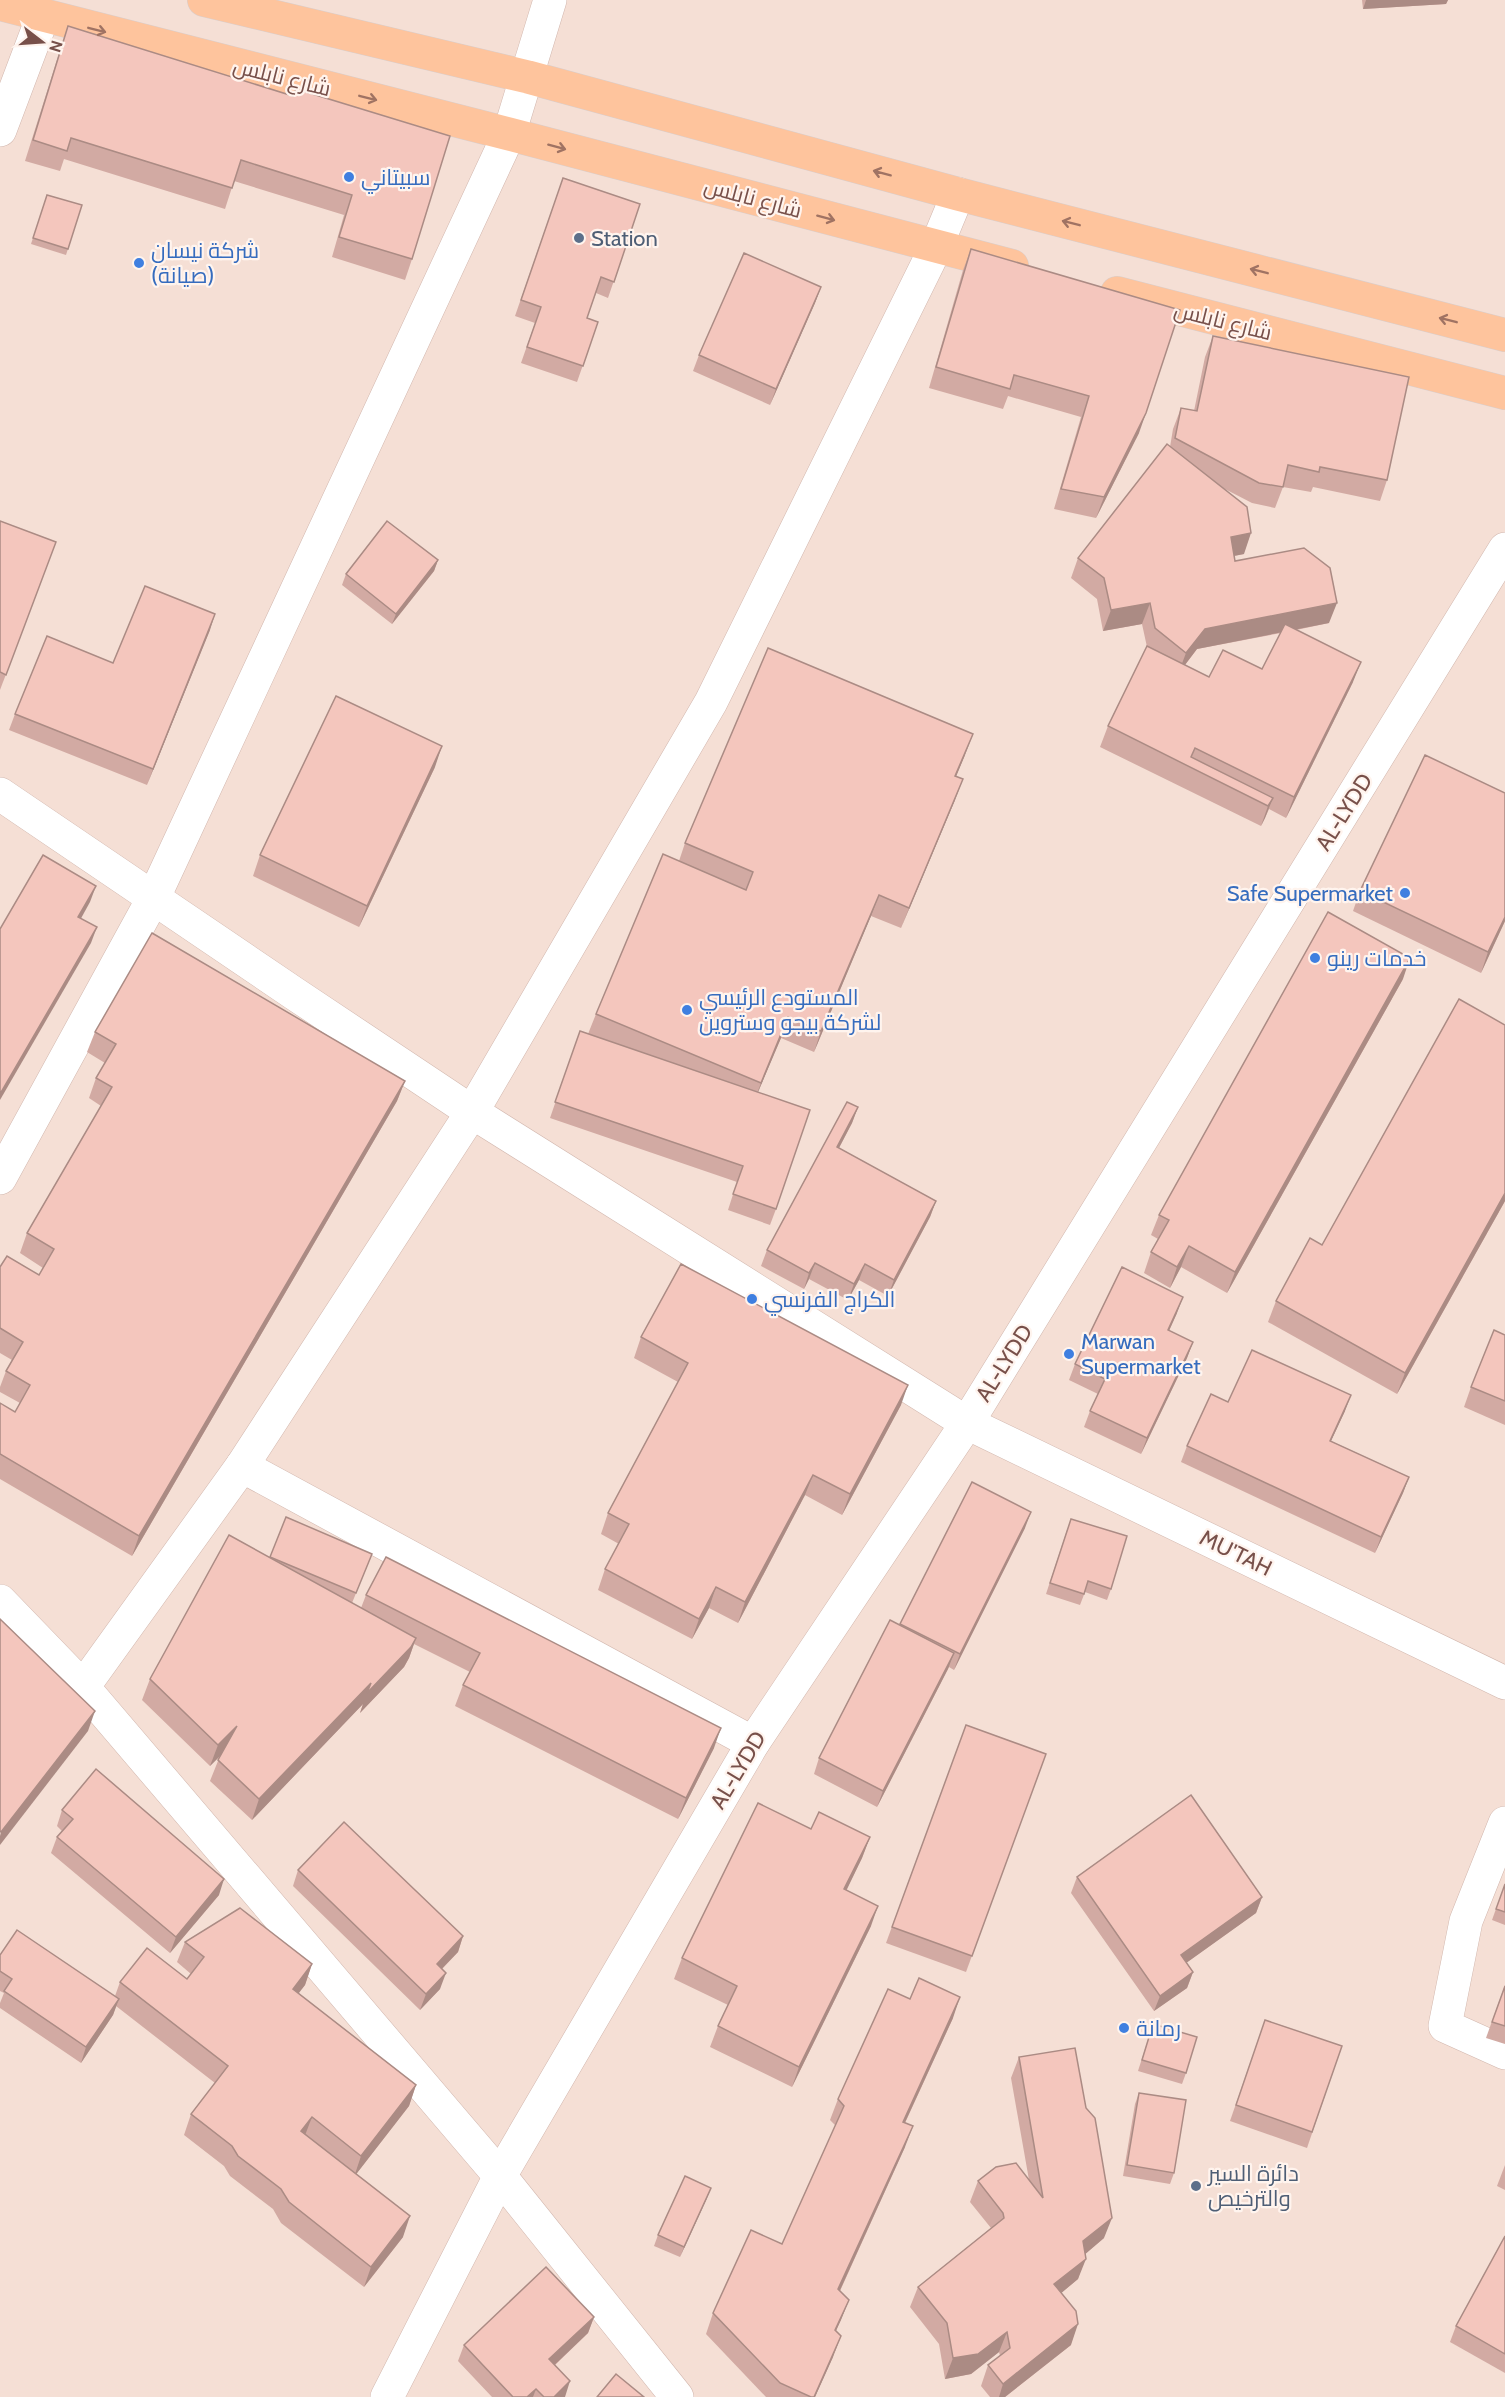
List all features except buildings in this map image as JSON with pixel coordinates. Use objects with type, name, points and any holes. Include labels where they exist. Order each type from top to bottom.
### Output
[{"type":"main road","points":[[204,0],[528,77],[958,194],[1505,334]]},
{"type":"main road","name":"شارع نابلس","points":[[0,4],[509,134],[1041,274]]},
{"type":"main road","name":"شارع نابلس","points":[[1087,286],[1505,393]]},
{"type":"street","points":[[0,1178],[154,897],[509,134],[550,0]]},
{"type":"street","points":[[0,130],[43,16]]},
{"type":"street","points":[[83,1687],[242,1466],[472,1112],[711,702],[936,247],[958,194]]},
{"type":"street","name":"AL-LYDD","points":[[387,2397],[500,2175],[753,1743],[968,1423],[1505,549]]},
{"type":"street","name":"MU'TAH","points":[[0,794],[472,1112],[968,1423],[1505,1683]]},
{"type":"street","points":[[242,1466],[753,1743]]},
{"type":"street","points":[[0,1601],[83,1687],[500,2175],[676,2397]]},
{"type":"street","points":[[1505,1823],[1466,1921],[1445,2026],[1505,2053]]},
{"type":"shaded area","points":[[0,0],[1505,0],[1505,2397],[0,2397]]},
{"type":"place","name":"سبيتاني","points":[[349,177]]},
{"type":"place","name":"Station","points":[[579,238]]},
{"type":"place","name":"شركة نيسان (صيانة)","points":[[139,263]]},
{"type":"place","name":"Safe Supermarket","points":[[1405,893]]},
{"type":"place","name":"خدمات رينو","points":[[1315,958]]},
{"type":"place","name":"المستودع الرئيسي لشركة بيجو وستروين","points":[[687,1010]]},
{"type":"place","name":"الكراج الفرنسي","points":[[752,1299]]},
{"type":"place","name":"Marwan Supermarket","points":[[1069,1354]]},
{"type":"place","name":"رمانة","points":[[1124,2028]]},
{"type":"place","name":"دائرة السير والترخيص","points":[[1196,2186]]}]
